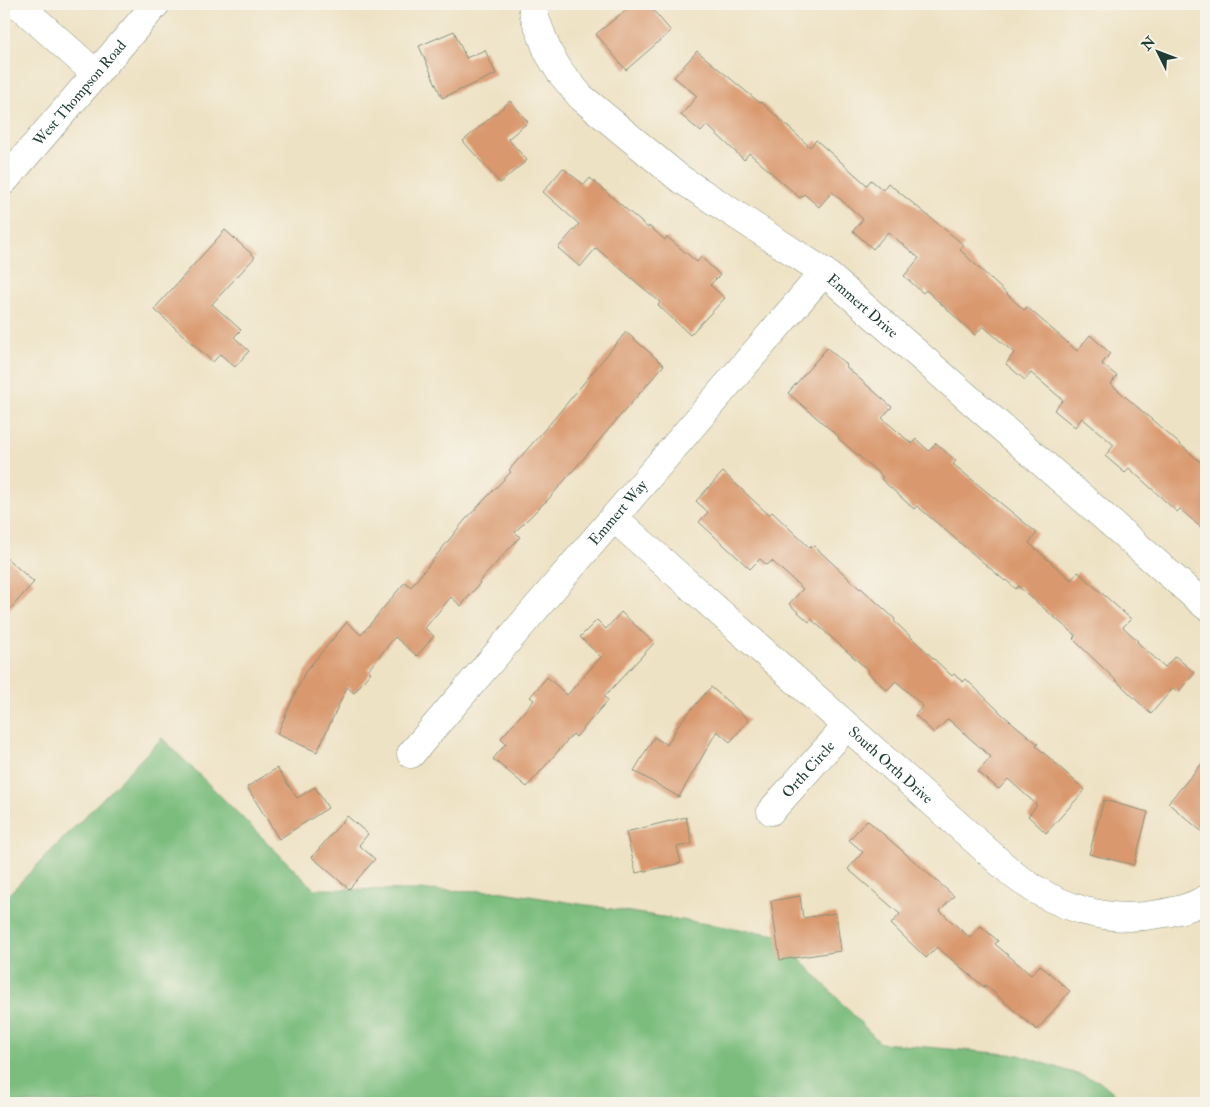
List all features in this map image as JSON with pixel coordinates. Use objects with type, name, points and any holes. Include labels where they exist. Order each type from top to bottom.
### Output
[{"type":"street","points":[[18,4],[96,74]]},
{"type":"street","name":"West Thompson Road","points":[[4,181],[156,4]]},
{"type":"street","name":"Emmert Drive","points":[[532,4],[534,16],[548,52],[560,72],[581,97],[679,178],[824,272],[1206,606]]},
{"type":"street","name":"Emmert Way","points":[[411,754],[824,272]]},
{"type":"street","name":"South Orth Drive","points":[[614,518],[846,726],[1031,888],[1050,898],[1081,910],[1124,918],[1147,917],[1184,910],[1206,900]]},
{"type":"street","name":"Orth Circle","points":[[770,812],[846,726]]},
{"type":"green space","points":[[162,738],[314,889],[497,891],[777,935],[880,1043],[1019,1055],[1101,1082],[1126,1103],[4,1103],[4,899]]},
{"type":"building","points":[[633,4],[648,4],[671,31],[626,70],[596,34]]},
{"type":"building","points":[[454,31],[466,58],[485,50],[496,74],[442,98],[419,46]]},
{"type":"building","points":[[697,51],[761,102],[810,147],[816,140],[867,185],[871,180],[883,190],[888,183],[964,245],[960,250],[1024,310],[1027,307],[1077,351],[1090,335],[1110,353],[1102,364],[1117,376],[1111,384],[1206,467],[1206,532],[1180,509],[1177,512],[1129,468],[1125,473],[1105,456],[1114,445],[1082,418],[1075,427],[1054,410],[1063,400],[1031,373],[1025,380],[1006,364],[1014,353],[983,326],[975,335],[926,290],[923,293],[904,276],[919,258],[888,232],[873,249],[853,231],[863,219],[832,192],[819,207],[804,194],[800,198],[749,153],[744,160],[707,125],[701,132],[681,115],[697,96],[674,77]]},
{"type":"building","points":[[510,101],[528,122],[508,139],[527,160],[500,183],[463,141]]},
{"type":"building","points":[[563,168],[584,185],[590,178],[648,228],[649,226],[665,240],[667,237],[697,262],[701,257],[720,275],[710,285],[725,298],[690,335],[658,305],[660,302],[596,248],[580,267],[558,248],[579,224],[543,192]]},
{"type":"building","points":[[225,230],[255,257],[212,304],[241,330],[234,337],[249,351],[235,367],[220,354],[213,362],[154,309]]},
{"type":"building","points":[[626,332],[664,365],[546,502],[515,532],[520,537],[479,582],[461,606],[451,597],[425,628],[434,636],[417,656],[395,637],[368,670],[371,672],[354,693],[347,687],[317,752],[277,734],[305,672],[347,622],[361,635],[405,582],[411,587],[465,520],[511,472],[509,470]]},
{"type":"building","points":[[827,348],[892,407],[882,418],[912,444],[916,439],[929,451],[936,443],[956,461],[953,464],[1037,533],[1029,543],[1071,580],[1078,572],[1131,619],[1123,627],[1165,667],[1175,656],[1195,673],[1178,692],[1173,688],[1151,714],[1073,639],[1076,636],[1018,586],[1016,589],[1005,581],[917,506],[914,509],[881,479],[883,477],[788,393]]},
{"type":"building","points":[[723,472],[769,515],[772,512],[810,548],[813,545],[895,619],[894,621],[952,676],[954,674],[963,682],[966,679],[1004,716],[1038,744],[1036,746],[1085,790],[1046,833],[1028,816],[1037,805],[1008,779],[999,789],[978,772],[991,757],[948,719],[934,733],[915,715],[923,706],[896,681],[887,690],[868,673],[869,671],[811,619],[809,622],[789,604],[803,589],[772,561],[767,565],[760,559],[750,569],[699,522],[708,512],[696,501]]},
{"type":"building","points":[[4,556],[34,582],[4,616]]},
{"type":"building","points":[[621,612],[654,643],[604,697],[608,700],[576,737],[573,734],[527,787],[493,759],[506,743],[501,738],[534,700],[530,697],[547,677],[567,695],[601,657],[580,637],[597,620],[606,629]]},
{"type":"building","points":[[711,687],[749,720],[730,742],[717,731],[679,797],[634,771],[654,737],[667,745],[679,724]]},
{"type":"building","points":[[1206,759],[1206,835],[1168,803]]},
{"type":"building","points":[[277,768],[297,798],[315,787],[328,808],[279,839],[247,787]]},
{"type":"building","points":[[1104,800],[1148,812],[1134,865],[1089,854]]},
{"type":"building","points":[[347,816],[368,834],[359,845],[375,859],[349,889],[312,857]]},
{"type":"building","points":[[686,817],[692,844],[677,847],[681,863],[636,873],[626,832]]},
{"type":"building","points":[[867,820],[954,896],[940,911],[970,938],[981,926],[998,941],[995,944],[1031,975],[1040,965],[1070,991],[1037,1030],[937,947],[926,958],[891,924],[900,914],[848,869],[863,852],[849,840]]},
{"type":"building","points":[[800,896],[803,918],[836,913],[841,951],[780,960],[771,901]]}]
